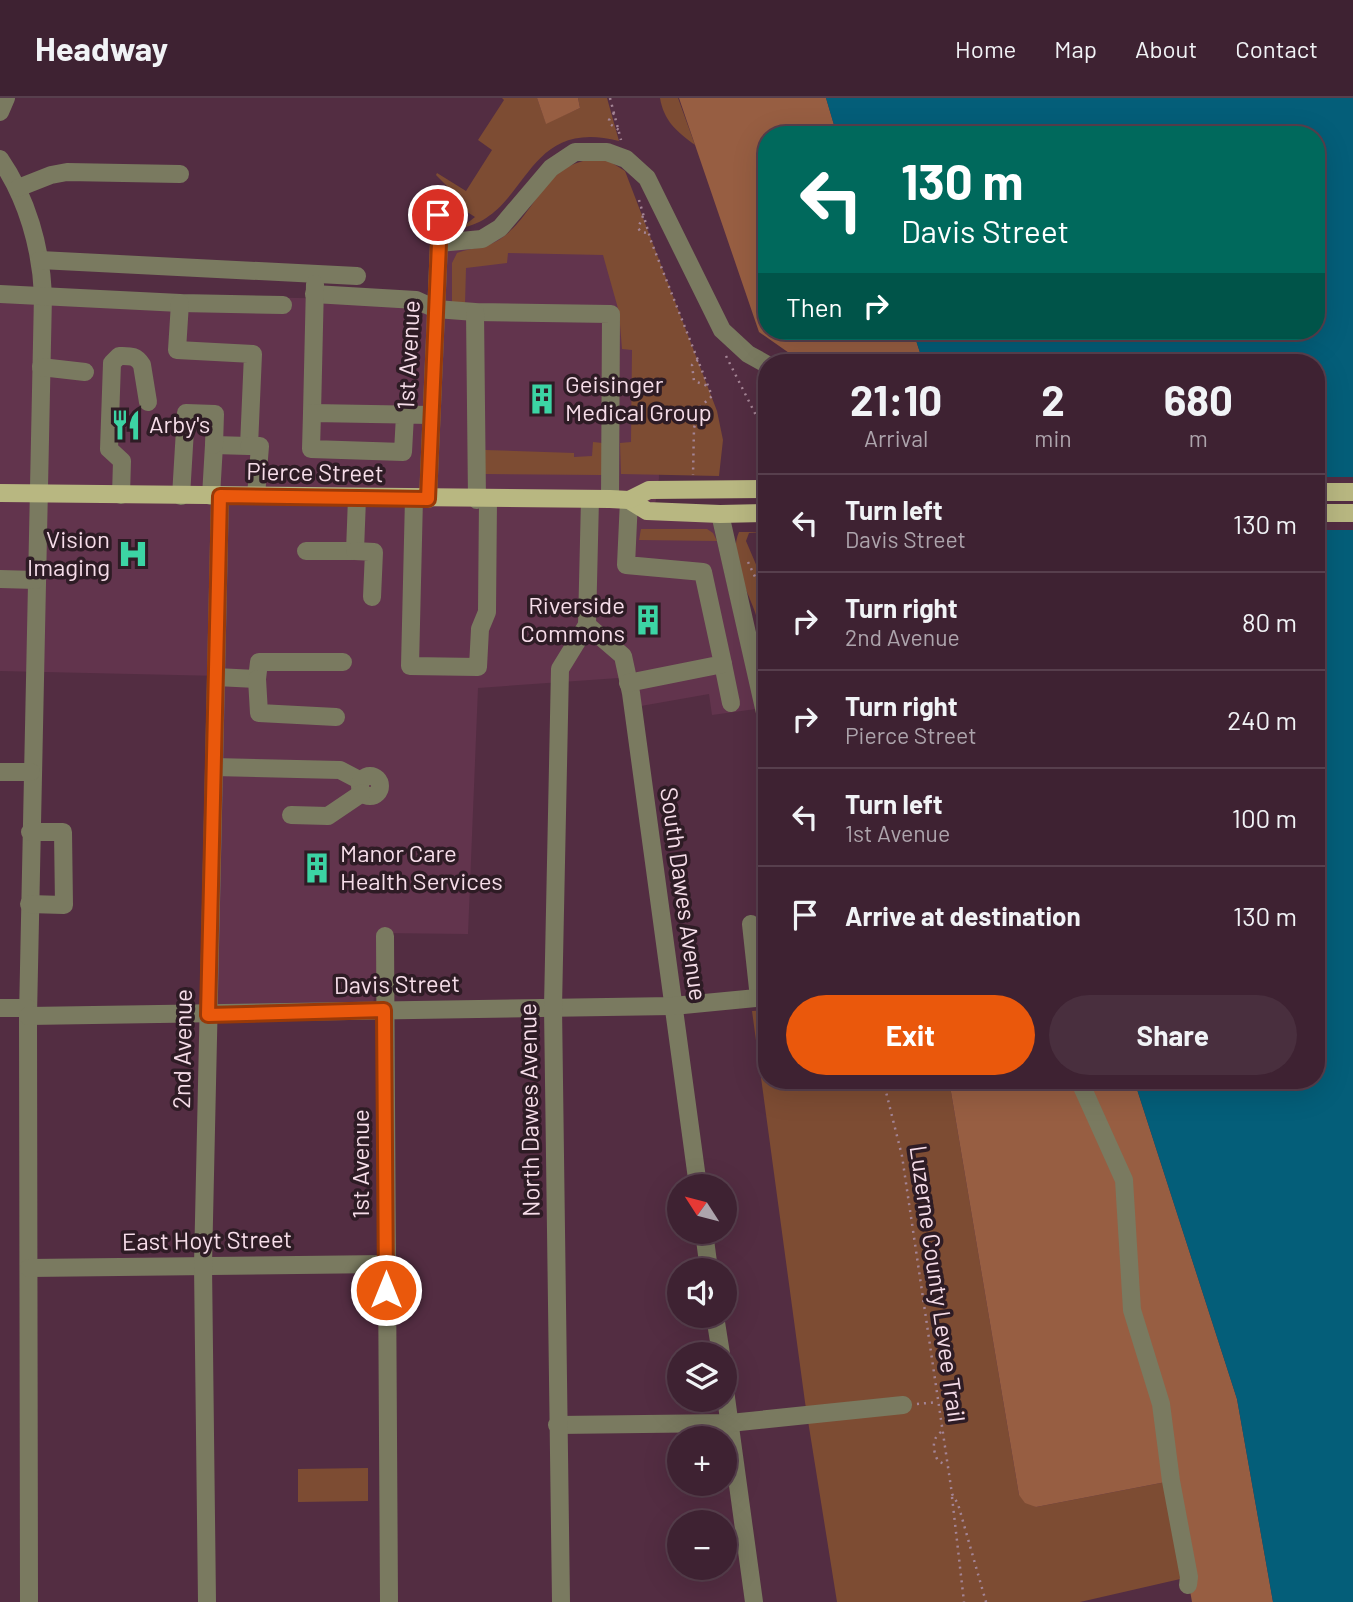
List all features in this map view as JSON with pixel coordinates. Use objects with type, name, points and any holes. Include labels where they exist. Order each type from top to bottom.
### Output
[{"type":"main road","name":"Pierce Street","points":[[629,500],[649,490],[758,489]]},
{"type":"main road","points":[[1325,492],[1353,492]]},
{"type":"main road","name":"Pierce Street","points":[[0,493],[482,500],[610,499],[629,500],[648,511],[758,513]]},
{"type":"main road","points":[[1325,513],[1353,513]]},
{"type":"street","points":[[0,112],[6,98]]},
{"type":"street","points":[[439,243],[482,239],[500,228],[551,168],[575,152],[607,152],[626,159],[647,178],[722,330],[758,360]]},
{"type":"street","points":[[0,159],[18,188],[40,260],[43,295],[29,904],[29,1602]]},
{"type":"street","points":[[18,188],[51,175],[67,172],[180,174]]},
{"type":"street","name":"1st Avenue","points":[[438,215],[431,415],[421,498],[410,666],[478,667],[480,629],[486,611],[482,500]]},
{"type":"street","points":[[40,260],[357,276]]},
{"type":"street","points":[[315,274],[311,449],[403,452],[405,415]]},
{"type":"street","points":[[0,294],[283,305]]},
{"type":"street","points":[[314,295],[416,300],[436,309],[475,312],[611,314],[610,499]]},
{"type":"street","points":[[180,303],[177,350],[253,354],[249,446]]},
{"type":"street","points":[[475,312],[482,500]]},
{"type":"street","points":[[121,495],[122,461],[108,449],[112,363],[119,356],[134,357],[142,365],[148,402]]},
{"type":"street","points":[[41,368],[85,372]]},
{"type":"street","name":"2nd Avenue","points":[[181,496],[186,413],[215,414],[216,677],[203,1265],[207,1602]]},
{"type":"street","points":[[312,413],[431,415]]},
{"type":"street","points":[[214,445],[260,446],[256,496]]},
{"type":"street","points":[[355,551],[357,498]]},
{"type":"street","points":[[587,625],[590,499]]},
{"type":"street","points":[[629,500],[626,565],[703,572],[731,703]]},
{"type":"street","points":[[720,514],[758,682]]},
{"type":"street","points":[[306,551],[374,551],[372,597]]},
{"type":"street","points":[[0,579],[36,580]]},
{"type":"street","name":"South Dawes Avenue","points":[[587,625],[623,656],[696,1174]]},
{"type":"street","name":"North Dawes Avenue","points":[[561,1602],[552,1007],[560,669],[587,625]]},
{"type":"street","points":[[336,717],[259,713],[259,662],[343,662]]},
{"type":"street","points":[[628,683],[723,664]]},
{"type":"street","points":[[216,677],[257,679]]},
{"type":"street","points":[[214,767],[340,770],[362,787],[328,816],[291,815]]},
{"type":"street","points":[[0,772],[31,772]]},
{"type":"street","points":[[29,904],[64,905],[63,832],[30,831]]},
{"type":"street","points":[[751,924],[758,967]]},
{"type":"street","name":"1st Avenue","points":[[385,936],[389,1602]]},
{"type":"street","name":"Davis Street","points":[[0,1008],[28,1012],[208,1015],[673,1006],[758,998]]},
{"type":"street","points":[[1083,1089],[1124,1180],[1132,1310],[1161,1404],[1171,1481],[1189,1577],[1188,1586]]},
{"type":"street","name":"East Hoyt Street","points":[[29,1268],[386,1265]]},
{"type":"street","points":[[557,1425],[730,1423],[903,1405]]},
{"type":"street","points":[[728,1412],[754,1602]]},
{"type":"path","points":[[614,113],[609,120],[610,124],[619,130]]},
{"type":"path","points":[[638,194],[649,233],[712,396],[700,407],[694,428],[693,474]]},
{"type":"path","points":[[643,216],[638,228],[649,233]]},
{"type":"path","points":[[698,359],[692,365],[694,381],[708,386]]},
{"type":"path","points":[[747,558],[758,582]]},
{"type":"path","name":"Luzerne County Levee Trail","points":[[885,1089],[902,1156],[952,1494],[964,1602]]},
{"type":"path","points":[[922,1403],[938,1402]]},
{"type":"path","points":[[941,1432],[935,1439],[934,1454],[938,1461],[947,1465]]},
{"type":"path","name":"Luzerne County Levee Trail","points":[[952,1494],[958,1504],[986,1602]]},
{"type":"shaded area","points":[[502,98],[537,98],[546,123],[580,108],[578,98],[607,98],[619,141],[587,137],[563,142],[545,154],[501,205],[484,220],[461,228],[475,217],[450,201],[447,186],[436,175],[437,173],[466,191],[492,150],[478,140],[504,100]]},
{"type":"shaded area","points":[[537,98],[578,98],[580,108],[546,124]]},
{"type":"shaded area","points":[[660,98],[678,98],[695,145],[672,125],[664,113]]},
{"type":"shaded area","points":[[679,98],[826,98],[834,126],[758,126],[758,329]]},
{"type":"shaded area","points":[[596,159],[609,161],[625,171],[717,411],[723,440],[719,476],[621,474],[620,443],[631,442],[632,350],[622,349],[619,312],[603,255],[508,253],[507,263],[466,268],[465,304],[452,303],[452,263],[457,253],[498,241],[515,226],[553,178],[578,162]]},
{"type":"shaded area","points":[[436,235],[598,237],[658,425],[659,478],[653,520],[712,520],[756,709],[712,715],[709,694],[641,706],[633,677],[478,688],[468,934],[381,933],[373,1006],[213,1007],[221,676],[0,671],[0,291],[432,301]]},
{"type":"shaded area","points":[[770,340],[916,340],[920,354],[791,354]]},
{"type":"shaded area","points":[[593,442],[603,443],[602,475],[485,474],[485,450],[592,456]]},
{"type":"shaded area","points":[[641,529],[707,529],[717,541],[639,540]]},
{"type":"shaded area","points":[[739,532],[758,532],[749,533],[746,541],[758,569],[758,622],[737,562],[736,542]]},
{"type":"shaded area","points":[[752,1011],[758,1011],[758,1055]]},
{"type":"shaded area","points":[[763,1089],[951,1089],[1019,1495],[1036,1507],[1171,1481],[1189,1577],[1080,1602],[837,1602],[805,1402]]},
{"type":"shaded area","points":[[951,1089],[1137,1089],[1237,1399],[1273,1602],[1192,1602],[1171,1481],[1036,1507],[1025,1503],[1019,1495]]},
{"type":"shaded area","points":[[368,1468],[368,1501],[298,1502],[298,1469]]},
{"type":"water","points":[[826,98],[1353,98],[1353,1602],[1273,1602],[1237,1399],[1137,1089],[1325,1089],[1325,354],[920,354],[916,340],[1325,340],[1325,126],[834,126]]},
{"type":"pier","points":[[1325,477],[1353,477],[1353,530],[1325,530]]},
{"type":"place","name":"Geisinger Medical Group","points":[[542,399]]},
{"type":"place","name":"Arby's","points":[[126,425]]},
{"type":"place","name":"Vision Imaging","points":[[133,554]]},
{"type":"place","name":"Riverside Commons","points":[[648,620]]},
{"type":"place","name":"Manor Care Health Services","points":[[317,868]]},
{"type":"route","points":[[386,1290],[384,1010],[208,1015],[220,496],[428,499],[438,215]]}]
